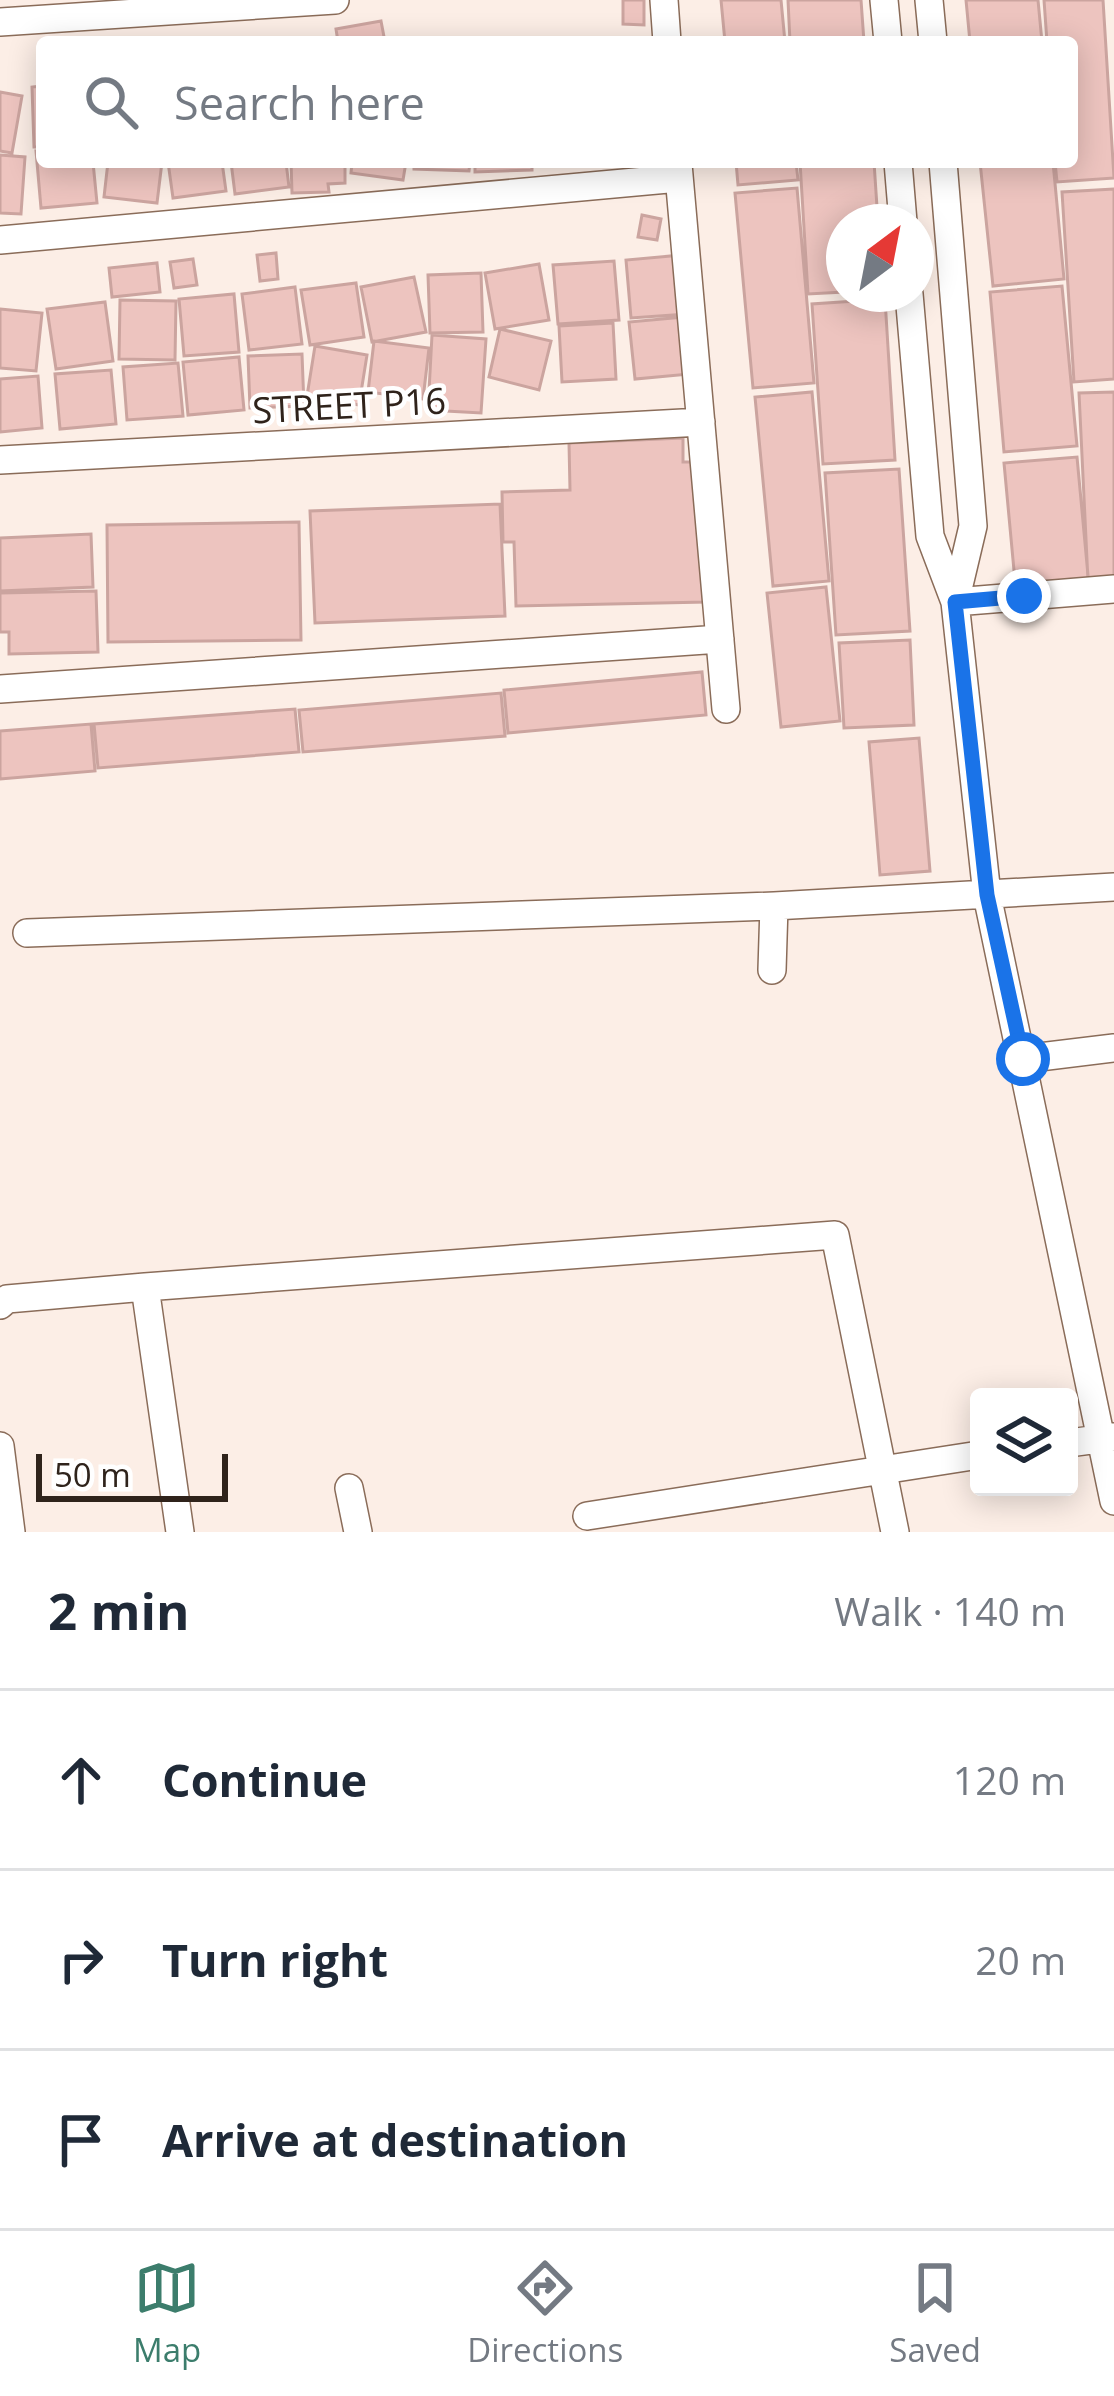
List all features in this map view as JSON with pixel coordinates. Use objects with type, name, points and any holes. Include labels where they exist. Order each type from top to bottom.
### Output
[{"type":"street","points":[[0,22],[335,0]]},
{"type":"street","points":[[664,0],[667,36]]},
{"type":"street","points":[[884,0],[887,36]]},
{"type":"street","points":[[929,0],[932,36]]},
{"type":"street","points":[[898,168],[902,204]]},
{"type":"street","points":[[944,168],[973,526],[955,602]]},
{"type":"street","points":[[0,240],[679,170],[727,709]]},
{"type":"street","points":[[911,312],[930,536],[955,602],[987,895],[1107,1438],[1114,1502]]},
{"type":"street","name":"STREET P16","points":[[0,460],[701,422]]},
{"type":"street","points":[[922,443],[966,438]]},
{"type":"street","points":[[955,602],[1114,589]]},
{"type":"street","points":[[0,688],[720,639]]},
{"type":"street","points":[[27,933],[774,906],[1114,887]]},
{"type":"street","points":[[772,970],[774,906]]},
{"type":"street","points":[[1023,1059],[1114,1048]]},
{"type":"street","points":[[0,1305],[7,1300],[145,1287],[835,1235],[896,1532]]},
{"type":"street","points":[[145,1287],[180,1532]]},
{"type":"street","points":[[0,1446],[11,1532]]},
{"type":"street","points":[[587,1516],[970,1456]]},
{"type":"street","points":[[349,1488],[358,1532]]},
{"type":"building","points":[[623,0],[644,0],[644,25],[623,24]]},
{"type":"building","points":[[721,0],[781,0],[784,36],[724,36]]},
{"type":"building","points":[[788,0],[861,0],[864,36],[790,36]]},
{"type":"building","points":[[966,0],[1038,0],[1041,36],[969,36]]},
{"type":"building","points":[[1044,0],[1103,0],[1114,178],[1057,182],[1056,168],[1078,168],[1078,36],[1047,36]]},
{"type":"building","points":[[381,21],[384,36],[337,36],[336,29]]},
{"type":"building","points":[[32,87],[36,87],[36,147],[34,147]]},
{"type":"building","points":[[0,92],[22,96],[12,153],[0,151]]},
{"type":"building","points":[[0,155],[25,157],[21,214],[0,213]]},
{"type":"building","points":[[37,168],[94,168],[97,203],[41,208]]},
{"type":"building","points":[[107,168],[161,168],[157,203],[104,197]]},
{"type":"building","points":[[169,168],[223,168],[226,191],[173,198]]},
{"type":"building","points":[[232,168],[287,168],[289,187],[235,194]]},
{"type":"building","points":[[291,168],[345,168],[345,183],[328,184],[329,192],[292,193]]},
{"type":"building","points":[[351,168],[405,168],[403,180],[351,173]]},
{"type":"building","points":[[414,168],[469,168],[469,171]]},
{"type":"building","points":[[475,168],[532,168],[532,170],[475,172]]},
{"type":"building","points":[[737,168],[797,168],[798,180],[738,185]]},
{"type":"building","points":[[800,168],[874,168],[877,204],[826,204],[826,293],[808,294]]},
{"type":"building","points":[[981,168],[1054,168],[1064,279],[993,286]]},
{"type":"building","points":[[797,188],[814,383],[753,388],[735,193]]},
{"type":"building","points":[[1114,189],[1114,379],[1074,382],[1062,192]]},
{"type":"building","points":[[642,215],[661,219],[657,240],[638,237]]},
{"type":"building","points":[[276,253],[278,279],[260,281],[257,255]]},
{"type":"building","points":[[682,255],[687,314],[631,318],[626,260]]},
{"type":"building","points":[[193,259],[197,285],[174,288],[170,262]]},
{"type":"building","points":[[614,261],[619,320],[558,324],[553,265]]},
{"type":"building","points":[[157,263],[160,292],[112,297],[109,268]]},
{"type":"building","points":[[539,264],[549,320],[495,329],[485,273]]},
{"type":"building","points":[[481,273],[483,332],[430,333],[428,275]]},
{"type":"building","points":[[414,277],[426,332],[372,342],[361,287]]},
{"type":"building","points":[[356,283],[364,337],[310,345],[301,290]]},
{"type":"building","points":[[1062,286],[1077,446],[1004,452],[990,292]]},
{"type":"building","points":[[295,287],[302,344],[249,350],[242,294]]},
{"type":"building","points":[[234,294],[239,352],[184,356],[179,299]]},
{"type":"building","points":[[120,300],[176,301],[175,360],[119,359]]},
{"type":"building","points":[[105,302],[113,361],[56,369],[47,309]]},
{"type":"building","points":[[826,303],[826,312],[886,312],[895,460],[823,464],[812,304]]},
{"type":"building","points":[[0,309],[42,313],[36,371],[0,368]]},
{"type":"building","points":[[684,317],[690,374],[635,379],[629,322]]},
{"type":"building","points":[[613,323],[616,379],[562,382],[559,326]]},
{"type":"building","points":[[500,329],[551,341],[539,390],[489,377]]},
{"type":"building","points":[[432,335],[486,339],[481,413],[428,410]]},
{"type":"building","points":[[374,341],[429,348],[423,399],[368,392]]},
{"type":"building","points":[[315,346],[367,355],[359,405],[307,396]]},
{"type":"building","points":[[302,354],[304,406],[250,408],[248,356]]},
{"type":"building","points":[[239,357],[244,410],[188,415],[183,362]]},
{"type":"building","points":[[178,363],[183,416],[127,420],[123,367]]},
{"type":"building","points":[[111,370],[116,424],[60,429],[55,374]]},
{"type":"building","points":[[38,376],[42,428],[0,432],[0,379]]},
{"type":"building","points":[[812,392],[829,581],[773,586],[755,397]]},
{"type":"building","points":[[1114,392],[1114,580],[1088,581],[1079,393]]},
{"type":"building","points":[[683,438],[683,462],[702,462],[706,602],[516,606],[514,542],[503,542],[502,492],[570,490],[569,443]]},
{"type":"building","points":[[1077,457],[1089,586],[1016,592],[1004,463]]},
{"type":"building","points":[[899,469],[910,631],[836,635],[825,473]]},
{"type":"building","points":[[500,504],[505,616],[315,623],[310,511]]},
{"type":"building","points":[[299,522],[301,640],[108,642],[107,525]]},
{"type":"building","points":[[91,534],[93,587],[0,591],[0,538]]},
{"type":"building","points":[[826,587],[840,721],[781,727],[767,593]]},
{"type":"building","points":[[96,591],[98,652],[9,654],[9,632],[0,632],[0,593]]},
{"type":"building","points":[[910,640],[914,725],[844,728],[839,643]]},
{"type":"building","points":[[702,672],[706,715],[508,733],[504,690]]},
{"type":"building","points":[[501,693],[505,736],[303,752],[299,710]]},
{"type":"building","points":[[295,709],[299,752],[98,768],[94,724]]},
{"type":"building","points":[[91,724],[95,771],[0,779],[0,731]]},
{"type":"building","points":[[919,738],[930,871],[880,875],[869,742]]},
{"type":"route","points":[[1023,1059],[987,895],[955,602],[1024,596]]}]
